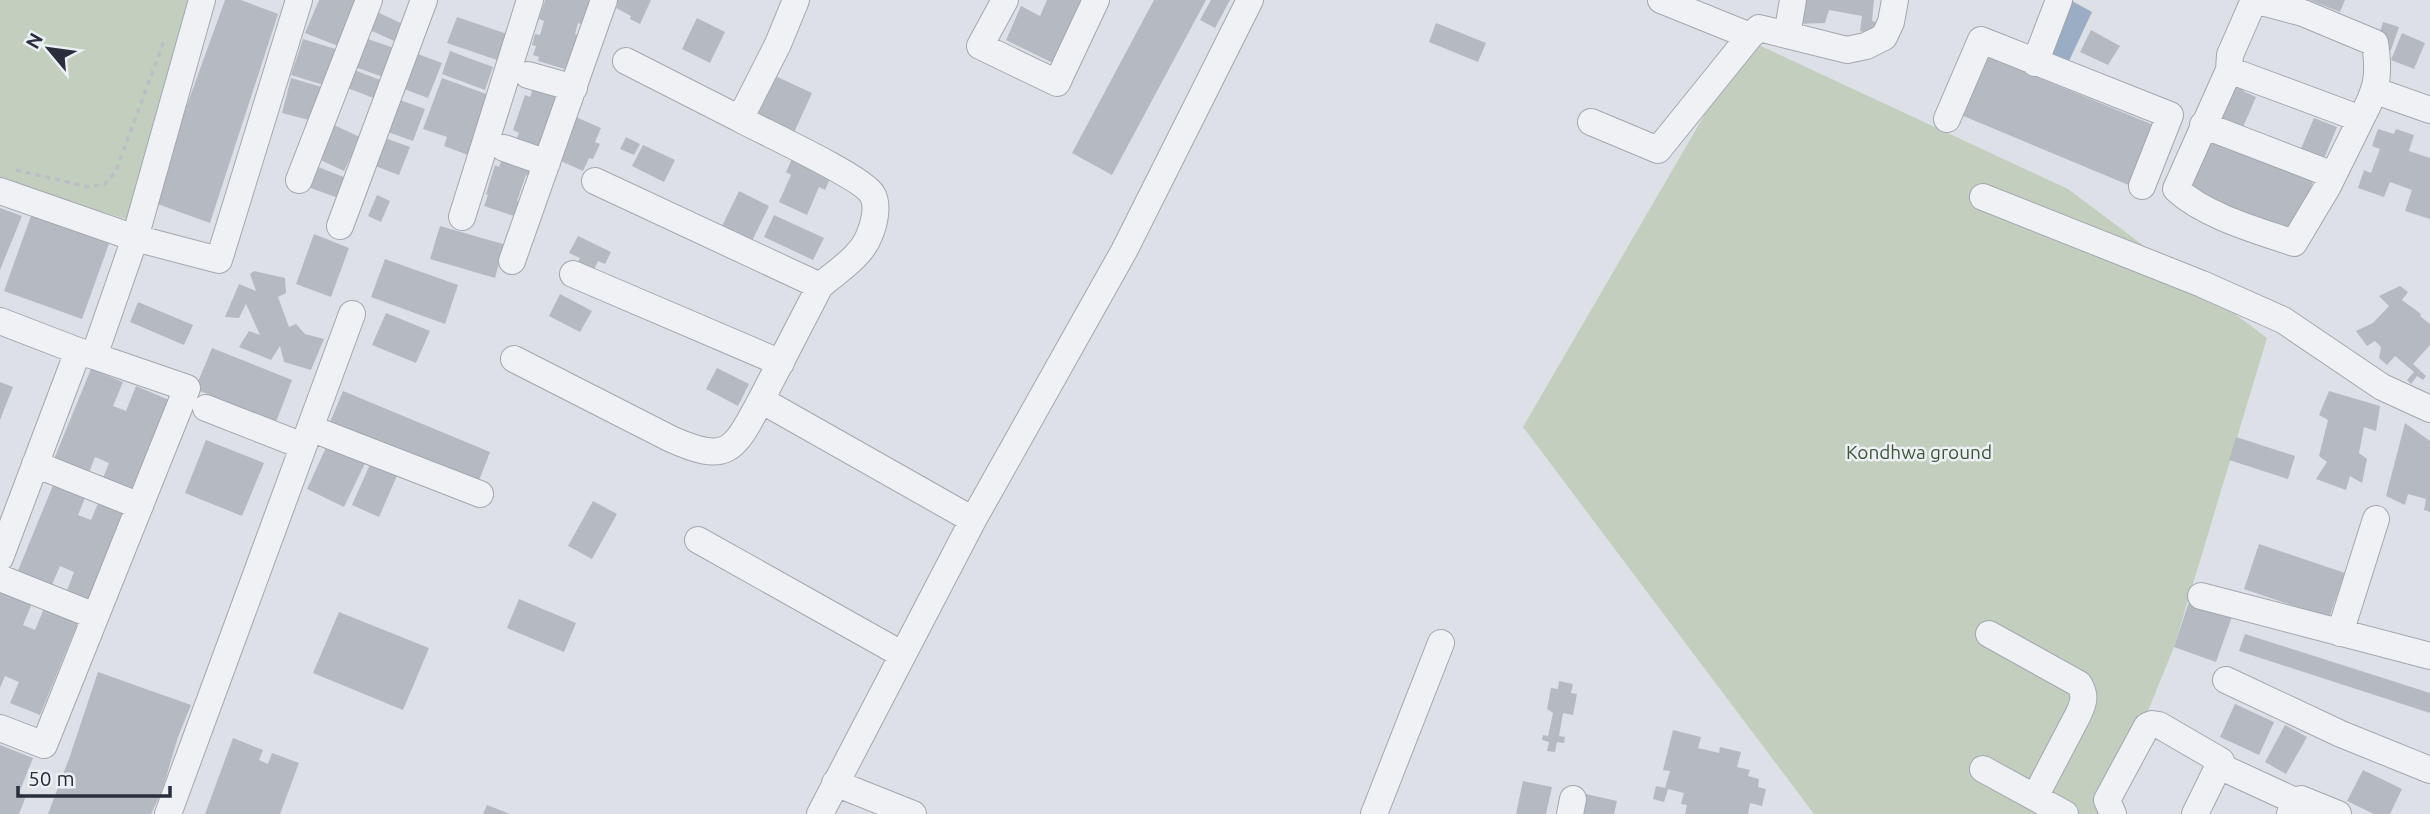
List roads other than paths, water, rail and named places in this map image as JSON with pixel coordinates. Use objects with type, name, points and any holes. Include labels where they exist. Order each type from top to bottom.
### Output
[{"type":"street","points":[[0,558],[36,464],[135,238],[202,0]]},
{"type":"street","points":[[6,180],[135,238],[219,260],[299,0]]},
{"type":"street","points":[[299,180],[369,0]]},
{"type":"street","points":[[340,226],[424,0]]},
{"type":"street","points":[[462,217],[530,0]]},
{"type":"street","points":[[512,261],[604,0]]},
{"type":"street","points":[[740,119],[778,44],[796,0]]},
{"type":"street","points":[[1005,0],[980,46],[1057,83],[1096,0]]},
{"type":"street","points":[[820,814],[973,520],[1124,251],[1250,0]]},
{"type":"street","points":[[1661,0],[1750,36]]},
{"type":"street","points":[[1787,35],[1793,0]]},
{"type":"street","points":[[1591,122],[1658,150],[1759,28],[1847,50],[1866,46],[1884,37],[1891,22],[1895,0]]},
{"type":"street","points":[[2035,63],[2059,0]]},
{"type":"street","points":[[2254,0],[2303,13],[2375,43],[2378,64],[2376,91],[2294,243],[2190,203],[2176,189],[2229,70],[2231,55],[2254,0]]},
{"type":"street","points":[[1947,119],[1981,40],[2170,114],[2142,186]]},
{"type":"street","points":[[514,359],[681,443],[708,452],[722,452],[733,446],[742,435],[820,286],[853,258],[869,238],[876,213],[872,194],[857,181],[626,61]]},
{"type":"street","points":[[2229,70],[2361,119]]},
{"type":"street","points":[[528,75],[574,88]]},
{"type":"street","points":[[2376,91],[2430,110]]},
{"type":"street","points":[[2203,125],[2333,174]]},
{"type":"street","points":[[504,148],[547,163]]},
{"type":"street","points":[[595,181],[820,286]]},
{"type":"street","points":[[1983,197],[2202,284],[2283,320],[2382,387],[2430,409]]},
{"type":"street","points":[[573,274],[781,363]]},
{"type":"street","points":[[168,814],[352,314]]},
{"type":"street","points":[[0,321],[187,388],[44,745],[0,728]]},
{"type":"street","points":[[761,400],[973,520]]},
{"type":"street","points":[[206,408],[307,437],[480,494]]},
{"type":"street","points":[[36,464],[140,506]]},
{"type":"street","points":[[2340,633],[2376,519]]},
{"type":"street","points":[[698,540],[903,655]]},
{"type":"street","points":[[0,578],[95,616]]},
{"type":"street","points":[[2201,596],[2430,656]]},
{"type":"street","points":[[1989,634],[2079,684],[2084,693],[2084,702],[2078,715],[2035,797]]},
{"type":"street","points":[[1374,814],[1441,643]]},
{"type":"street","points":[[2226,680],[2341,734],[2430,770]]},
{"type":"street","points":[[2113,814],[2108,800],[2147,726],[2152,724],[2159,724],[2221,761],[2195,814]]},
{"type":"street","points":[[2219,766],[2293,808],[2301,799],[2339,814]]},
{"type":"street","points":[[1983,769],[2065,814]]},
{"type":"street","points":[[835,783],[913,814]]},
{"type":"water","points":[[2072,1],[2092,12],[2068,63],[2048,53]]},
{"type":"park label","name":"Kondhwa ground","points":[[1919,452]]}]
